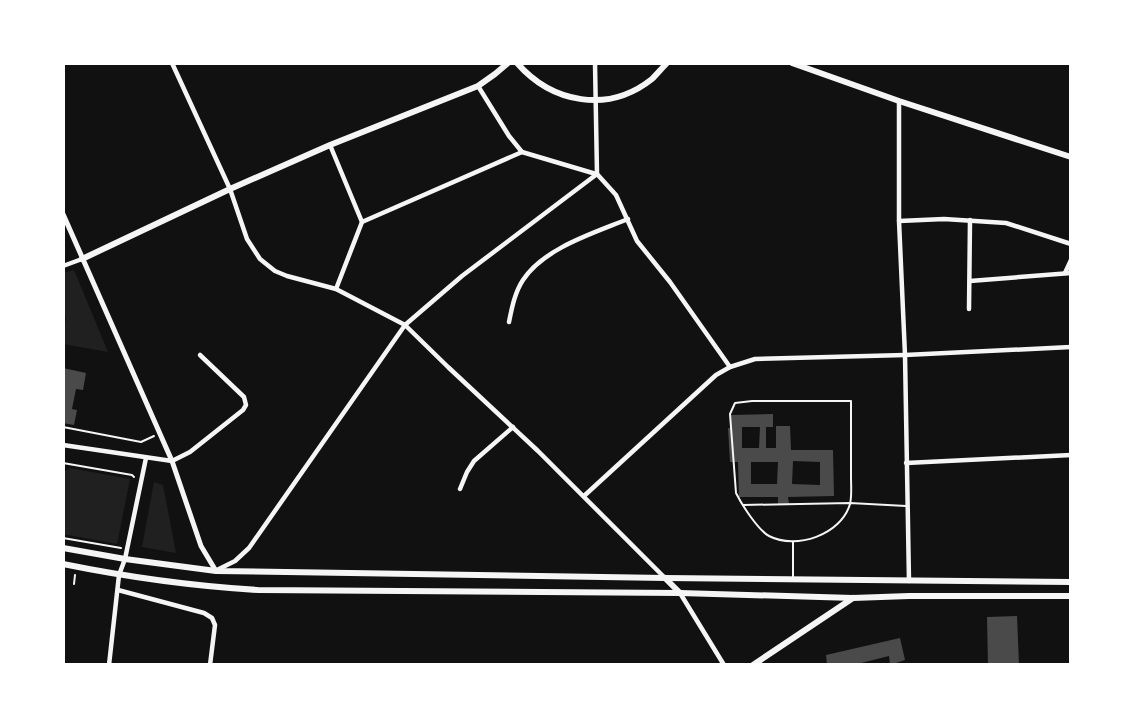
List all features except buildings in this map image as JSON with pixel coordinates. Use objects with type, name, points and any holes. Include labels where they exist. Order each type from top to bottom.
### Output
[{"type":"main road","points":[[82,259],[330,145],[478,86],[508,63]]},
{"type":"main road","points":[[517,63],[541,86],[558,94],[596,100],[616,97],[636,89],[653,78],[667,63]]},
{"type":"main road","points":[[792,63],[1071,157]]},
{"type":"main road","points":[[63,548],[216,571],[1071,582]]},
{"type":"main road","points":[[63,564],[120,575],[214,587],[271,590],[680,593],[853,598],[1071,596]]},
{"type":"main road","points":[[214,587],[216,571]]},
{"type":"main road","points":[[665,578],[680,593]]},
{"type":"main road","points":[[793,579],[793,596]]},
{"type":"main road","points":[[753,665],[853,598],[857,580]]},
{"type":"main road","points":[[908,581],[909,596]]},
{"type":"street","points":[[172,63],[230,189],[247,239],[260,259],[275,271],[336,289],[405,325],[584,496],[665,578]]},
{"type":"street","points":[[595,63],[597,174]]},
{"type":"street","points":[[478,86],[522,152],[597,174],[617,195],[638,241],[730,367]]},
{"type":"street","points":[[899,101],[899,221],[905,355],[908,581]]},
{"type":"street","points":[[330,145],[362,222],[336,289]]},
{"type":"street","points":[[362,222],[522,152]]},
{"type":"street","points":[[63,214],[172,461],[201,546],[216,571],[235,561],[248,548],[405,325],[462,276],[597,174]]},
{"type":"street","points":[[509,321],[515,295],[523,279],[538,263],[584,237],[628,219]]},
{"type":"street","points":[[899,221],[944,219],[1006,223],[1071,244]]},
{"type":"street","points":[[969,309],[970,220]]},
{"type":"street","points":[[63,266],[82,259]]},
{"type":"street","points":[[1064,273],[1071,260]]},
{"type":"street","points":[[970,281],[1071,273]]},
{"type":"street","points":[[584,496],[716,375],[755,359],[1071,347]]},
{"type":"street","points":[[63,445],[172,461],[190,452],[246,405],[244,397],[200,355]]},
{"type":"street","points":[[460,489],[474,461],[513,427]]},
{"type":"street","points":[[906,463],[1071,455]]},
{"type":"street","points":[[109,665],[120,575],[146,458]]},
{"type":"street","points":[[118,590],[204,613],[212,618],[215,625],[210,665]]},
{"type":"street","points":[[680,593],[723,665]]},
{"type":"lane","points":[[851,401],[850,503],[842,520],[824,534],[801,541],[780,540],[761,530],[736,493],[730,414],[735,403],[851,401]]},
{"type":"lane","points":[[743,505],[850,503],[907,506]]},
{"type":"lane","points":[[793,541],[793,579]]},
{"type":"path","points":[[63,427],[141,442],[160,433]]},
{"type":"path","points":[[65,468],[64,463],[131,475],[134,481]]},
{"type":"path","points":[[63,538],[121,548]]},
{"type":"path","points":[[74,584],[77,567]]},
{"type":"shaded area","points":[[74,270],[108,352],[63,344],[66,316],[63,315],[63,273]]},
{"type":"shaded area","points":[[70,468],[130,479],[117,544],[63,534],[63,476]]},
{"type":"shaded area","points":[[154,482],[163,485],[176,553],[142,547]]}]
